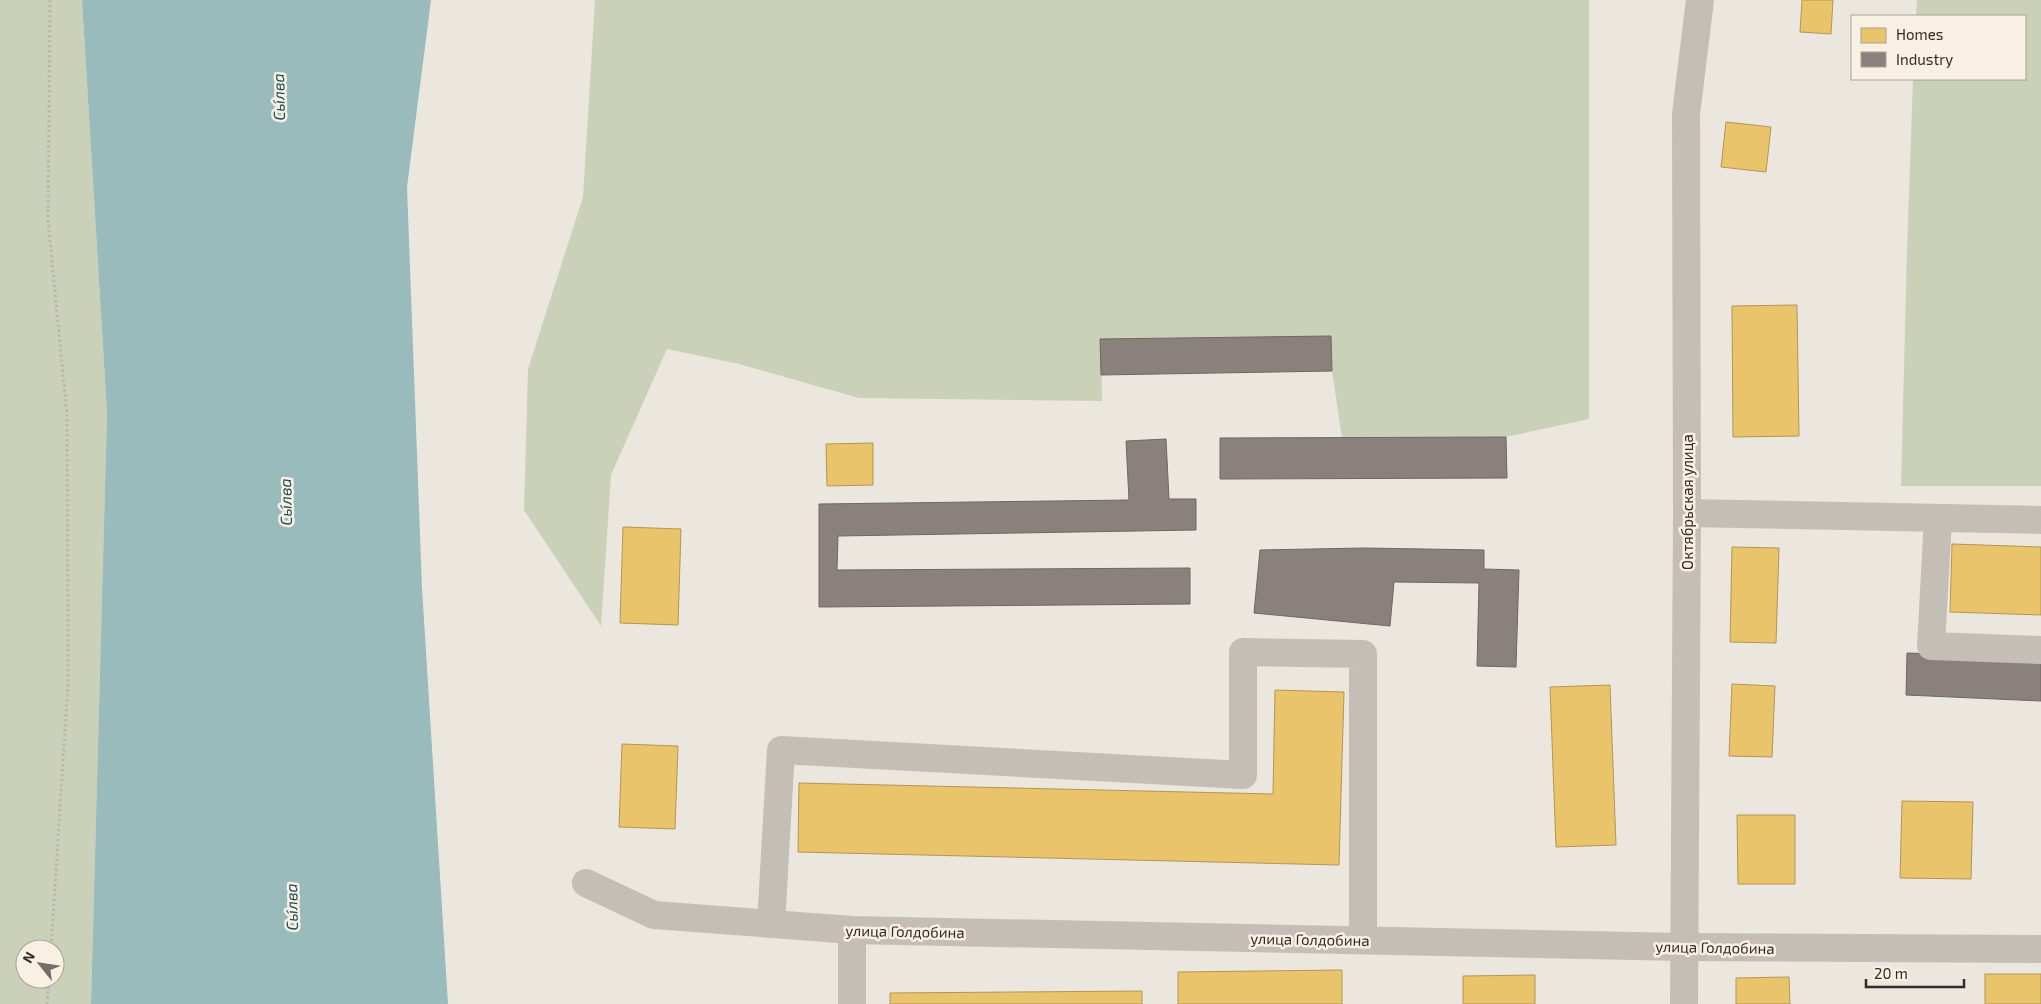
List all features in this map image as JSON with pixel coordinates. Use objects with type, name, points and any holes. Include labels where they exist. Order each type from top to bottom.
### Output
[{"type":"street","name":"Октябрьская улица","points":[[1684,1004],[1688,513],[1686,114],[1700,0]]},
{"type":"street","points":[[1688,513],[2041,520]]},
{"type":"street","points":[[1938,518],[1931,646],[2041,650]]},
{"type":"street","points":[[771,924],[781,750],[1243,775],[1243,652],[1363,654],[1363,940]]},
{"type":"street","name":"улица Голдобина","points":[[586,883],[654,915],[852,930],[1683,946],[2041,949]]},
{"type":"street","points":[[852,930],[852,1004]]},
{"type":"path","points":[[50,0],[48,220],[67,416],[68,673],[52,939]]},
{"type":"path","points":[[47,1004],[48,989]]},
{"type":"green space","points":[[0,0],[82,0],[107,413],[91,1004],[0,1004]]},
{"type":"green space","points":[[595,0],[1589,0],[1589,419],[1506,437],[1342,438],[1332,371],[1331,336],[1101,339],[1102,401],[859,398],[739,364],[667,349],[611,475],[601,626],[524,510],[528,369],[583,197]]},
{"type":"green space","points":[[1917,0],[2041,0],[2041,486],[1901,486],[1913,80],[2026,80],[2026,15],[1916,15]]},
{"type":"water","name":"Сы́лва","points":[[82,0],[431,0],[407,187],[422,588],[448,1004],[91,1004],[107,413]]},
{"type":"building: Homes","points":[[1802,0],[1833,0],[1831,34],[1800,32]]},
{"type":"building: Homes","points":[[1726,122],[1771,127],[1766,172],[1721,167]]},
{"type":"building: Homes","points":[[1797,305],[1799,436],[1733,437],[1732,306]]},
{"type":"building: Homes","points":[[873,443],[873,485],[827,486],[826,444]]},
{"type":"building: Homes","points":[[623,527],[681,529],[678,625],[620,623]]},
{"type":"building: Homes","points":[[1952,544],[2041,547],[2041,615],[1950,612]]},
{"type":"building: Homes","points":[[1732,547],[1779,548],[1776,643],[1730,642]]},
{"type":"building: Homes","points":[[1732,684],[1775,686],[1772,757],[1729,756]]},
{"type":"building: Homes","points":[[1610,685],[1616,845],[1556,847],[1550,687]]},
{"type":"building: Homes","points":[[1275,690],[1344,692],[1339,865],[798,852],[799,783],[1273,794]]},
{"type":"building: Homes","points":[[622,744],[678,746],[675,829],[619,827]]},
{"type":"building: Homes","points":[[1902,801],[1973,802],[1971,879],[1900,878]]},
{"type":"building: Homes","points":[[1737,815],[1795,815],[1795,884],[1738,884]]},
{"type":"building: Homes","points":[[1342,970],[1342,1004],[1178,1004],[1178,972]]},
{"type":"building: Homes","points":[[1985,974],[2041,974],[2041,1004],[1985,1004]]},
{"type":"building: Homes","points":[[1535,975],[1535,1004],[1463,1004],[1463,976]]},
{"type":"building: Homes","points":[[1789,977],[1790,1004],[1736,1004],[1736,978]]},
{"type":"building: Homes","points":[[1142,991],[1142,1004],[890,1004],[890,993]]},
{"type":"building: Industry","points":[[1331,336],[1332,371],[1101,375],[1100,339]]},
{"type":"building: Industry","points":[[1506,437],[1507,478],[1220,479],[1220,438]]},
{"type":"building: Industry","points":[[1166,439],[1169,499],[1196,499],[1196,530],[838,536],[837,570],[1190,568],[1190,604],[819,607],[819,504],[1129,500],[1126,441]]},
{"type":"building: Industry","points":[[1364,548],[1484,550],[1484,569],[1519,570],[1516,667],[1477,666],[1479,583],[1394,582],[1390,626],[1254,613],[1260,550]]},
{"type":"building: Industry","points":[[1907,653],[2041,658],[2041,701],[1906,695]]}]
